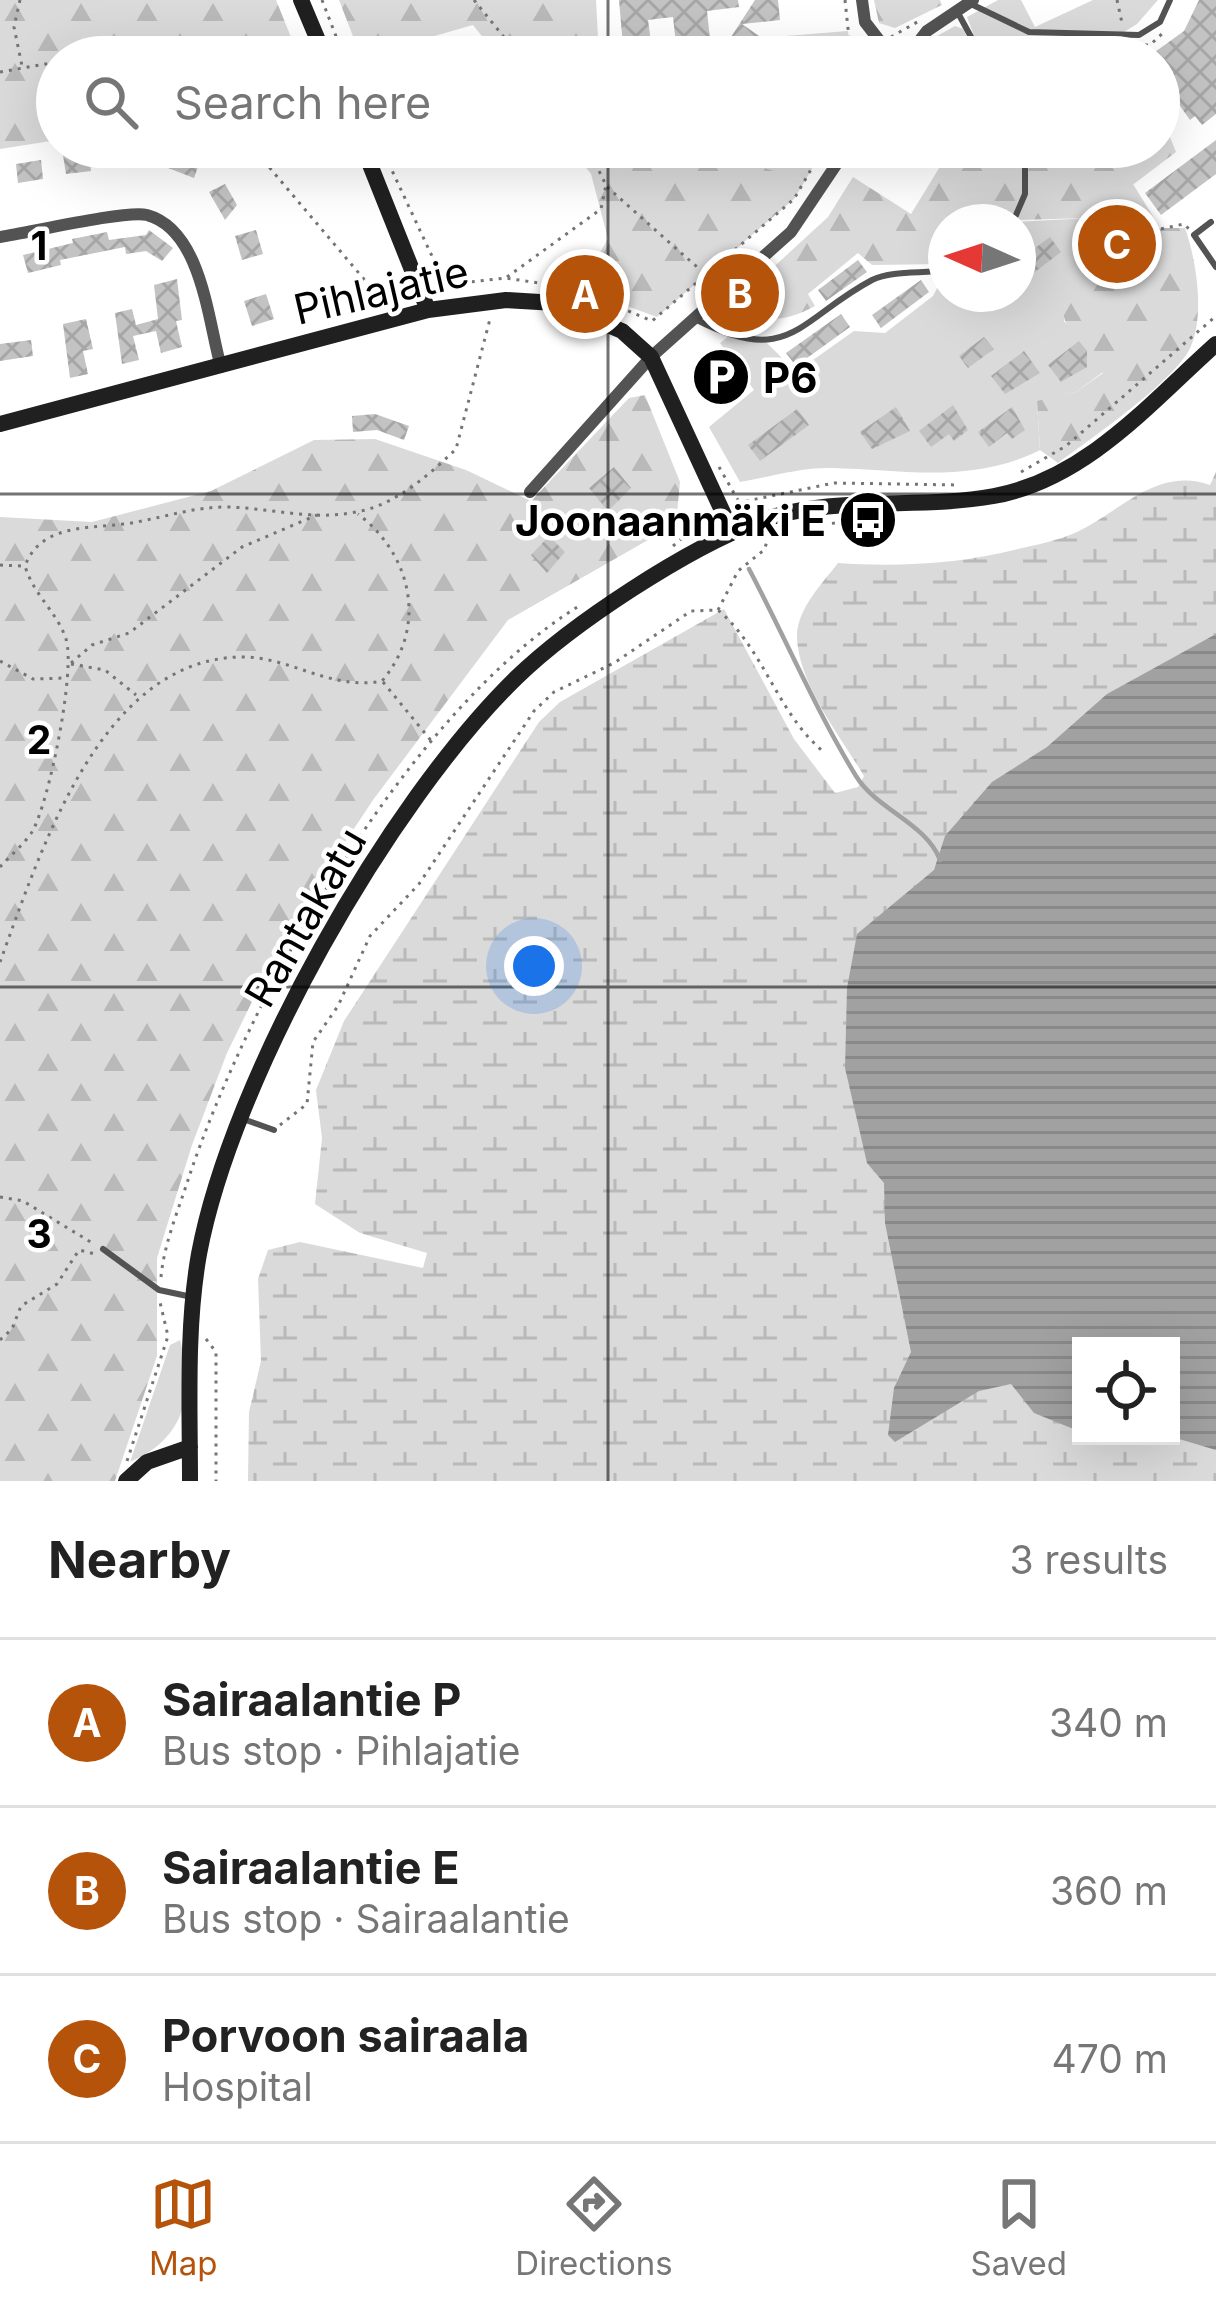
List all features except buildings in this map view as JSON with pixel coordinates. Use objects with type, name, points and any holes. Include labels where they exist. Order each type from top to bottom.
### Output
[{"type":"street","points":[[302,0],[317,36]]},
{"type":"street","points":[[862,0],[865,22],[876,36]]},
{"type":"street","points":[[930,36],[965,4]]},
{"type":"street","points":[[372,168],[428,310]]},
{"type":"street","points":[[530,491],[651,357],[790,232],[834,168]]},
{"type":"street","points":[[0,237],[144,214],[174,230],[192,261],[220,368]]},
{"type":"street","name":"Pihlajatie","points":[[0,424],[428,310],[506,300],[570,305],[622,331],[651,357],[732,532]]},
{"type":"street","name":"Rantakatu","points":[[190,1481],[195,1298],[208,1216],[240,1118],[282,1023],[331,934],[407,814],[476,722],[561,640],[732,532],[804,511],[996,496],[1050,478],[1089,457],[1216,344]]},
{"type":"street","points":[[129,1477],[159,1456],[190,1448]]},
{"type":"lane","points":[[1136,36],[1156,25],[1170,0]]},
{"type":"lane","points":[[965,4],[1029,32],[1083,36]]},
{"type":"lane","points":[[965,4],[975,36]]},
{"type":"lane","points":[[1020,204],[1025,168]]},
{"type":"lane","points":[[1210,222],[1194,235],[1216,266]]},
{"type":"lane","points":[[694,318],[776,340],[796,336],[878,277],[928,272]]},
{"type":"lane","points":[[240,1118],[274,1130]]},
{"type":"lane","points":[[103,1249],[159,1290],[195,1298]]},
{"type":"path","points":[[20,0],[14,27],[22,66]]},
{"type":"path","points":[[322,0],[336,36]]},
{"type":"path","points":[[478,0],[503,36]]},
{"type":"path","points":[[845,0],[849,36]]},
{"type":"path","points":[[1117,0],[1123,36]]},
{"type":"path","points":[[1156,25],[1166,36]]},
{"type":"path","points":[[0,72],[36,64]]},
{"type":"path","points":[[271,168],[374,291],[505,278],[574,289],[652,321],[794,199],[812,168]]},
{"type":"path","points":[[391,168],[446,285]]},
{"type":"path","points":[[598,168],[606,185],[706,275]]},
{"type":"path","points":[[505,278],[601,209],[606,185]]},
{"type":"path","points":[[1092,233],[1122,222],[1156,230],[1184,224],[1194,235]]},
{"type":"path","points":[[0,867],[32,832],[52,779],[69,664],[65,635],[32,590],[25,566],[36,546],[49,538],[170,511],[229,507],[319,515],[356,512],[406,490],[457,449],[492,311]]},
{"type":"path","points":[[1017,474],[1066,446],[1216,316]]},
{"type":"path","points":[[664,553],[722,510],[808,486],[969,485]]},
{"type":"path","points":[[356,512],[380,530],[397,555],[408,589],[407,639],[382,681]]},
{"type":"path","points":[[69,664],[92,645],[129,633],[242,547],[319,515]]},
{"type":"path","points":[[798,526],[868,520]]},
{"type":"path","points":[[718,610],[738,571],[764,550],[772,533]]},
{"type":"path","points":[[0,565],[25,566]]},
{"type":"path","points":[[129,1477],[125,1466],[168,1336],[159,1290],[202,1141],[265,995],[380,811],[459,710],[548,625],[587,601]]},
{"type":"path","points":[[274,1130],[307,1104],[313,1042],[338,1006],[370,936],[419,884],[534,711],[554,692],[614,663],[691,611],[718,610],[742,632],[797,730],[825,753]]},
{"type":"path","points":[[0,962],[49,836],[98,748],[138,697],[208,661],[244,657],[338,684],[382,681]]},
{"type":"path","points":[[0,661],[33,679],[67,678]]},
{"type":"path","points":[[69,664],[105,670],[138,697]]},
{"type":"path","points":[[382,681],[433,743]]},
{"type":"path","points":[[32,832],[49,836]]},
{"type":"path","points":[[0,1197],[23,1201],[103,1249]]},
{"type":"path","points":[[0,1340],[12,1329],[21,1306],[57,1284],[79,1250],[120,1262]]},
{"type":"path","points":[[193,1334],[213,1341],[216,1352],[216,1481]]},
{"type":"green space","points":[[0,0],[276,0],[291,36],[36,36],[36,143],[0,149]]},
{"type":"green space","points":[[339,0],[596,0],[598,36],[482,36],[473,25],[434,36],[353,36]]},
{"type":"green space","points":[[874,0],[940,0],[942,5],[895,28],[879,23]]},
{"type":"green space","points":[[998,0],[1021,0],[1035,27],[1093,0],[1158,0],[1137,24],[1117,36],[974,36],[967,17]]},
{"type":"green space","points":[[955,26],[966,36],[937,36]]},
{"type":"green space","points":[[848,31],[849,36],[786,36]]},
{"type":"green space","points":[[586,168],[764,168],[805,181],[794,199],[657,317],[558,281],[591,267],[608,239]]},
{"type":"green space","points":[[757,168],[812,168],[805,181]]},
{"type":"green space","points":[[939,168],[1155,168],[1089,218],[1036,219],[1036,204],[928,204],[928,264],[872,265],[858,253],[808,294],[815,306],[804,312],[772,319],[729,308],[828,217],[853,177],[911,214]]},
{"type":"green space","points":[[1133,184],[1159,226],[1116,228],[1064,306],[1064,321],[1103,372],[1076,392],[1037,402],[1040,450],[1015,461],[964,471],[821,468],[740,482],[709,427],[754,390],[720,343],[734,332],[763,339],[796,372],[854,331],[885,333],[928,300],[928,312],[1036,312],[1036,221],[1089,218]]},
{"type":"green space","points":[[1116,228],[1185,228],[1197,287],[1195,333],[1183,360],[1169,375],[1058,463],[1040,450],[1037,401],[1076,392],[1103,373],[1070,332],[1064,307],[1082,269]]},
{"type":"green space","points":[[645,395],[680,482],[676,524],[508,620],[373,800],[287,930],[227,1053],[192,1145],[157,1258],[157,1356],[115,1481],[0,1481],[0,517],[92,522],[211,491],[314,440],[375,439],[466,470],[531,501],[629,398]]},
{"type":"green space","points":[[1216,472],[1216,1194],[1089,1337],[1072,1337],[1072,1445],[1180,1445],[1180,1396],[1216,1235],[1216,1481],[248,1481],[249,1412],[261,1361],[258,1279],[268,1250],[300,1242],[423,1268],[427,1253],[360,1233],[315,1204],[322,1138],[316,1090],[344,1021],[539,722],[560,702],[724,609],[794,739],[835,793],[858,787],[864,776],[813,692],[797,638],[805,608],[838,563],[904,564],[993,555],[1077,532],[1156,486],[1191,481],[1210,485]]},
{"type":"green space","points":[[180,1340],[186,1379],[181,1413],[163,1441],[130,1462],[170,1345]]},
{"type":"shaded area","points":[[1216,634],[1216,1450],[1180,1439],[1180,1337],[1072,1337],[1072,1428],[1034,1413],[1011,1384],[979,1391],[895,1442],[888,1435],[894,1388],[911,1352],[885,1223],[884,1183],[867,1163],[845,1068],[847,988],[857,934],[934,870],[945,836],[992,782],[1047,747],[1107,694]]},
{"type":"waterway","points":[[749,569],[856,776],[924,836],[940,860]]},
{"type":"place","name":"Porvoon sairaala","points":[[1117,244]]},
{"type":"place","name":"Sairaalantie E","points":[[740,293]]},
{"type":"place","name":"Sairaalantie P","points":[[585,294]]},
{"type":"place","name":"P6","points":[[721,377]]},
{"type":"place","name":"Joonaanmäki E","points":[[868,520]]}]
